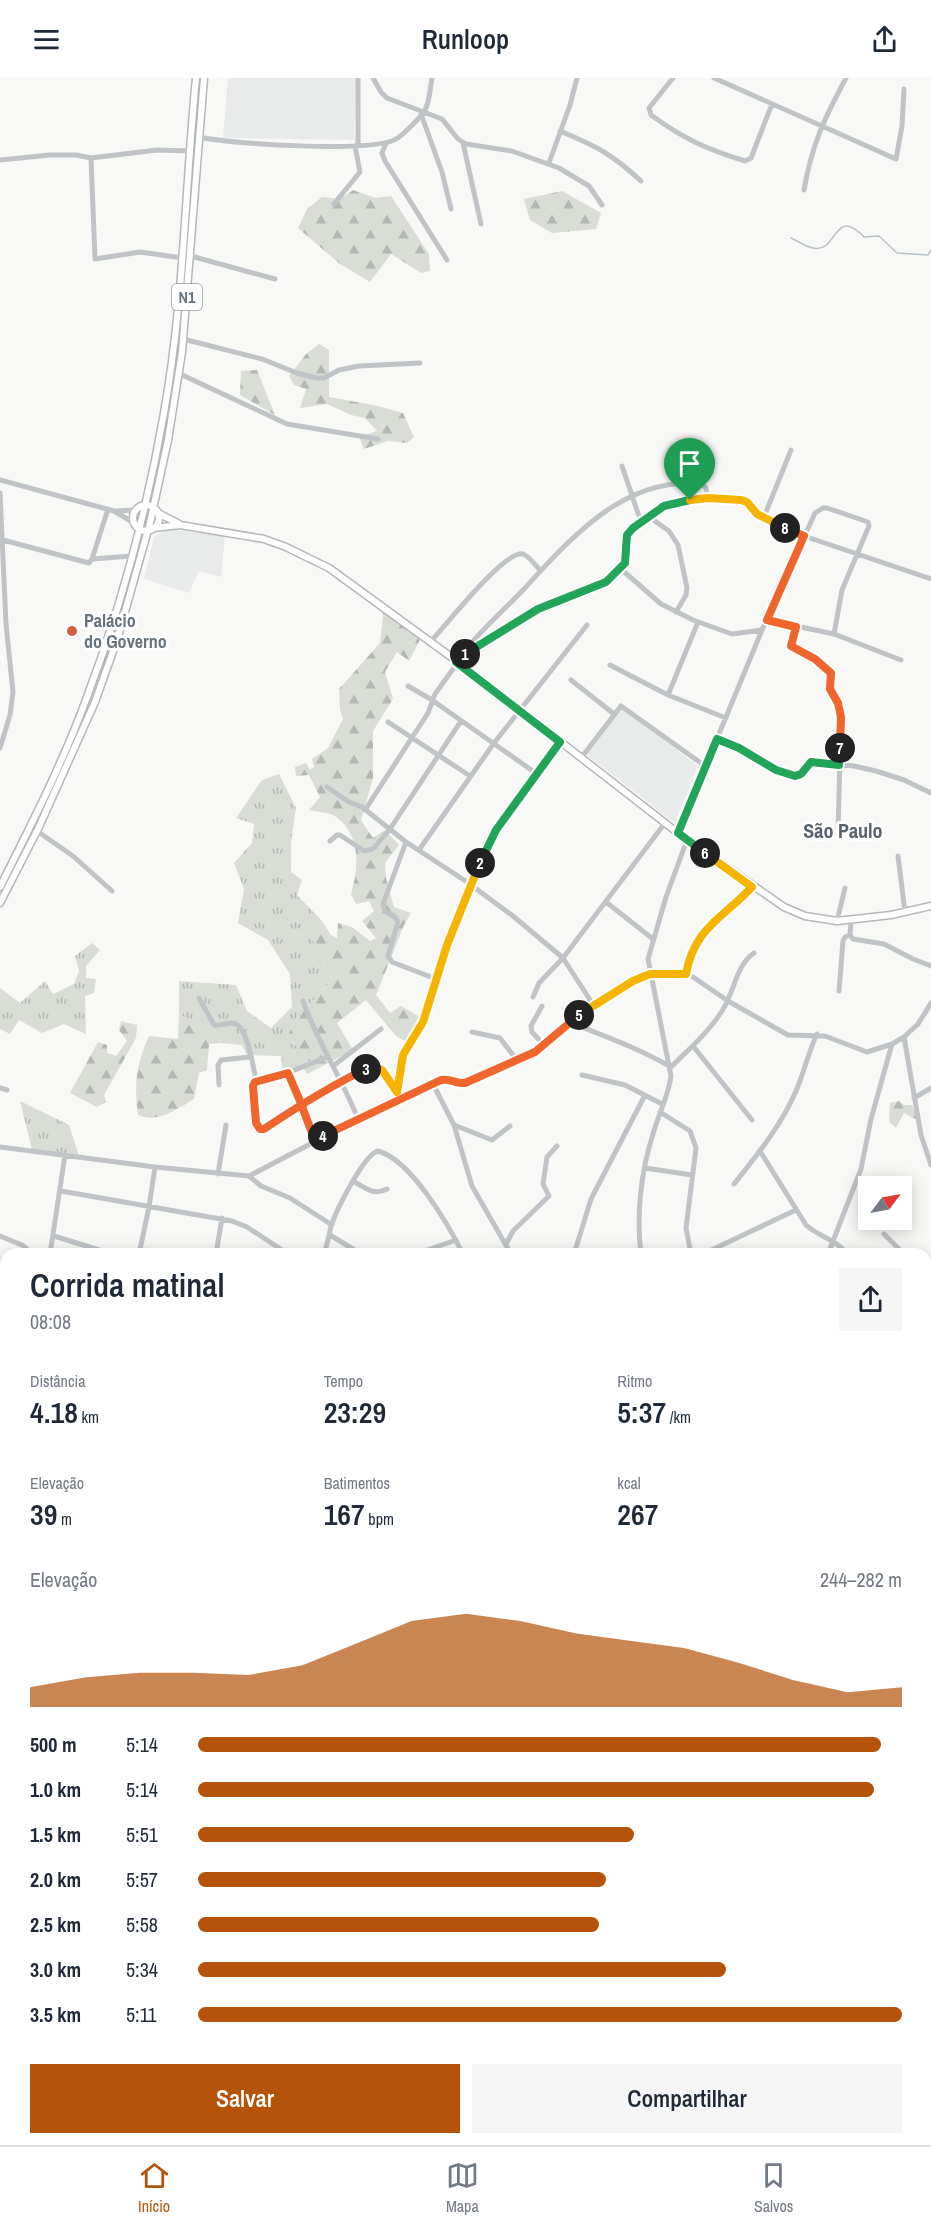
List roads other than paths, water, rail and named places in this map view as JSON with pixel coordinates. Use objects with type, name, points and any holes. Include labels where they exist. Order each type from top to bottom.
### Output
[{"type":"main road","name":"N1","points":[[0,887],[46,794],[87,699],[121,599],[145,505],[166,402],[183,258],[196,78]]},
{"type":"main road","name":"N1","points":[[156,511],[183,339],[204,78]]},
{"type":"main road","points":[[180,525],[145,505],[136,510],[134,515],[134,523],[139,529],[151,530],[180,525],[264,539],[308,557],[345,579],[458,660],[519,711],[665,824],[752,887],[793,912],[837,921],[851,921],[931,906]]},
{"type":"main road","points":[[0,903],[37,831],[95,702],[151,530],[159,521],[156,511]]},
{"type":"street","points":[[334,204],[360,172],[356,145],[358,78]]},
{"type":"street","points":[[373,78],[387,98],[443,119],[463,142],[481,224]]},
{"type":"street","points":[[199,137],[250,143],[356,145],[386,143],[399,137],[423,112],[432,78]]},
{"type":"street","points":[[549,163],[576,78]]},
{"type":"street","points":[[673,78],[649,108],[649,113],[673,131],[700,146],[745,161],[751,158],[772,105]]},
{"type":"street","points":[[714,78],[896,159],[902,126],[904,89]]},
{"type":"street","points":[[804,190],[810,158],[821,125],[846,78]]},
{"type":"street","points":[[423,112],[451,209]]},
{"type":"street","points":[[560,131],[612,156],[641,181]]},
{"type":"street","points":[[463,142],[501,148],[549,163],[583,181],[602,205]]},
{"type":"street","points":[[386,143],[382,153],[385,160],[447,260]]},
{"type":"street","points":[[0,160],[50,155],[91,158],[157,150],[191,151]]},
{"type":"street","points":[[91,158],[95,259],[140,252],[183,258]]},
{"type":"street","points":[[191,256],[276,279]]},
{"type":"street","points":[[183,339],[262,359],[316,378],[324,378],[339,370],[366,365],[420,363]]},
{"type":"street","points":[[178,374],[287,424],[378,439]]},
{"type":"street","points":[[764,517],[791,450]]},
{"type":"street","points":[[622,465],[641,522]]},
{"type":"street","points":[[0,480],[111,510],[134,523]]},
{"type":"street","points":[[365,810],[428,713],[432,700],[458,660],[488,623],[595,518],[605,510],[633,496],[662,486],[694,483],[704,485],[708,498]]},
{"type":"street","points":[[0,493],[3,540],[3,624],[13,692],[10,715],[0,748]]},
{"type":"street","points":[[458,660],[538,609],[599,585],[621,569],[627,558],[627,535],[633,528],[664,506],[708,498],[741,500],[764,517],[804,536],[931,579]]},
{"type":"street","points":[[678,833],[762,630],[815,513],[823,508],[866,521],[869,526],[839,599],[834,634]]},
{"type":"street","points":[[111,510],[136,510]]},
{"type":"street","points":[[3,540],[88,563],[93,559],[111,510]]},
{"type":"street","points":[[649,517],[669,531],[678,545],[687,588],[686,595],[676,612]]},
{"type":"street","points":[[430,642],[487,577],[515,556],[524,555],[540,570]]},
{"type":"street","points":[[93,559],[132,556]]},
{"type":"street","points":[[621,569],[656,600],[698,622],[732,634],[762,630]]},
{"type":"street","points":[[767,620],[834,634],[901,660]]},
{"type":"street","points":[[668,695],[698,622]]},
{"type":"street","points":[[419,850],[494,743],[587,626]]},
{"type":"street","points":[[796,627],[791,646],[815,659],[831,673],[830,689],[838,703],[841,717],[838,834]]},
{"type":"street","points":[[610,665],[668,695],[726,718]]},
{"type":"street","points":[[571,680],[614,714]]},
{"type":"street","points":[[408,686],[432,700],[537,774]]},
{"type":"street","points":[[581,758],[621,705],[705,766]]},
{"type":"street","points":[[330,842],[340,835],[367,852],[373,849],[390,829],[461,721]]},
{"type":"street","points":[[388,722],[470,776]]},
{"type":"street","points":[[717,739],[739,748],[776,770],[795,776],[801,774],[811,762],[839,765],[885,774],[923,787],[931,793]]},
{"type":"street","points":[[397,1092],[403,1055],[423,1022],[436,979],[471,885],[496,830],[560,742]]},
{"type":"street","points":[[327,787],[365,810],[406,842],[513,916],[563,958],[594,1006]]},
{"type":"street","points":[[533,997],[539,983],[563,958],[665,824]]},
{"type":"street","points":[[37,831],[73,856],[112,891]]},
{"type":"street","points":[[641,1248],[639,1221],[645,1168],[650,1144],[670,1084],[671,1067],[648,959],[687,840]]},
{"type":"street","points":[[406,842],[383,904],[385,911],[395,917],[398,922],[388,956],[392,962],[436,979]]},
{"type":"street","points":[[898,856],[905,912]]},
{"type":"street","points":[[686,974],[690,954],[700,935],[752,887]]},
{"type":"street","points":[[837,921],[845,888]]},
{"type":"street","points":[[606,902],[653,939]]},
{"type":"street","points":[[851,921],[850,935],[853,939],[884,944],[931,966]]},
{"type":"street","points":[[838,991],[843,941],[844,937],[850,935]]},
{"type":"street","points":[[671,1067],[708,1030],[728,1001],[743,962],[754,953]]},
{"type":"street","points":[[0,1147],[155,1167],[249,1176],[358,1119],[433,1084],[446,1079],[465,1083],[535,1052],[569,1022],[633,981],[650,974],[686,974],[702,981],[728,1001],[783,1033],[817,1035],[842,1041],[867,1052],[892,1044],[904,1037],[918,1024],[931,1003]]},
{"type":"street","points":[[199,998],[214,1025],[233,1023],[243,1029],[256,1080],[253,1086],[255,1120],[260,1129],[264,1129],[302,1104],[368,1068],[377,1068],[387,1075],[400,1099]]},
{"type":"street","points":[[303,1001],[327,1057],[342,1081],[358,1119]]},
{"type":"street","points":[[542,1006],[531,1026],[532,1032],[543,1044]]},
{"type":"street","points":[[569,1022],[617,1039],[650,1054],[671,1067]]},
{"type":"street","points":[[333,1066],[381,1029]]},
{"type":"street","points":[[472,1032],[502,1039],[516,1059]]},
{"type":"street","points":[[734,1184],[776,1128],[797,1090],[817,1035]]},
{"type":"street","points":[[904,1037],[921,1135],[931,1165]]},
{"type":"street","points":[[830,1248],[861,1169],[871,1119],[892,1044]]},
{"type":"street","points":[[693,1047],[752,1120]]},
{"type":"street","points":[[219,1086],[218,1065],[221,1060],[250,1057]]},
{"type":"street","points":[[256,1080],[288,1073],[327,1057]]},
{"type":"street","points":[[288,1073],[315,1141]]},
{"type":"street","points":[[582,1075],[619,1083],[662,1104]]},
{"type":"street","points":[[433,1084],[454,1125],[472,1186],[508,1248]]},
{"type":"street","points":[[0,1088],[7,1090]]},
{"type":"street","points":[[914,1098],[931,1088]]},
{"type":"street","points":[[576,1248],[591,1199],[645,1095]]},
{"type":"street","points":[[660,1112],[692,1134],[697,1151],[686,1228],[690,1248]]},
{"type":"street","points":[[218,1174],[226,1125]]},
{"type":"street","points":[[454,1125],[492,1140],[510,1126]]},
{"type":"street","points":[[506,1244],[513,1231],[549,1196],[543,1184],[547,1157],[557,1146]]},
{"type":"street","points":[[326,1248],[332,1225],[353,1181],[369,1155],[378,1151],[397,1162],[415,1180],[434,1205],[460,1248]]},
{"type":"street","points":[[760,1151],[809,1228],[833,1241],[841,1248]]},
{"type":"street","points":[[51,1248],[65,1155]]},
{"type":"street","points":[[140,1248],[155,1167]]},
{"type":"street","points":[[645,1168],[692,1175]]},
{"type":"street","points":[[249,1176],[261,1186],[290,1198],[332,1225]]},
{"type":"street","points":[[353,1181],[372,1192],[387,1189]]},
{"type":"street","points":[[61,1191],[222,1218],[240,1223],[279,1248]]},
{"type":"street","points":[[722,1248],[796,1210]]},
{"type":"street","points":[[217,1248],[222,1218]]},
{"type":"street","points":[[884,1234],[898,1248]]},
{"type":"street","points":[[330,1235],[351,1248]]},
{"type":"street","points":[[0,1236],[26,1248]]},
{"type":"street","points":[[54,1236],[93,1248]]},
{"type":"street","points":[[433,1248],[456,1240]]},
{"type":"waterway","points":[[791,238],[810,247],[821,248],[841,228],[846,226],[864,237],[879,236],[897,253],[928,255],[931,250]]},
{"type":"place","name":"Palácio do Governo","points":[[72,631]]},
{"type":"district","name":"São Paulo","points":[[843,831]]}]
